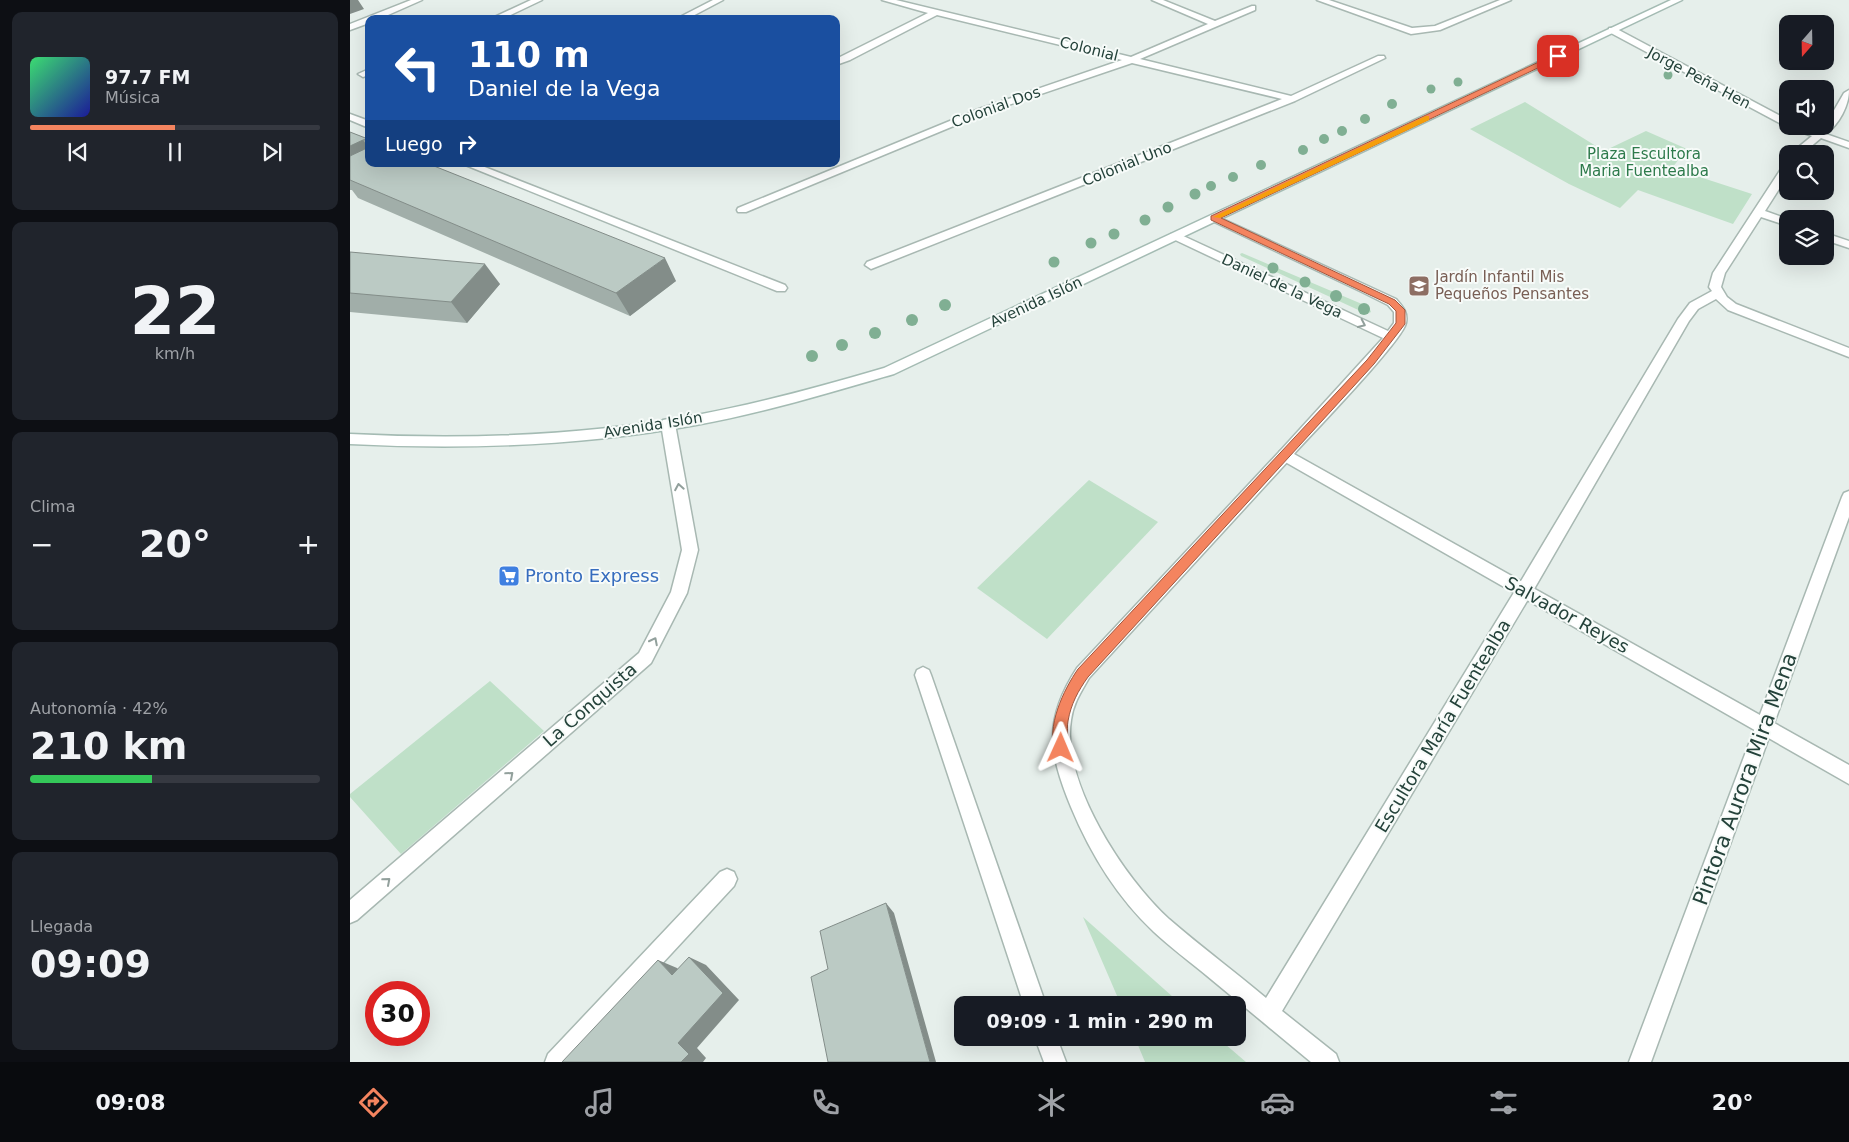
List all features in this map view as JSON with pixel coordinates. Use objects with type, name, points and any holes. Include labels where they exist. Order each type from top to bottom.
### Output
[{"type":"street","points":[[377,15],[387,9],[418,0]]},
{"type":"street","points":[[503,15],[538,0]]},
{"type":"street","points":[[688,15],[719,0]]},
{"type":"street","name":"Colonial","points":[[886,0],[1292,99]]},
{"type":"street","points":[[1156,0],[1215,24]]},
{"type":"street","points":[[1320,0],[1410,31],[1437,28],[1507,0]]},
{"type":"street","name":"Avenida Islón","points":[[350,439],[452,443],[530,440],[599,434],[744,410],[819,392],[889,371],[1678,0]]},
{"type":"street","name":"Colonial Dos","points":[[742,210],[982,110],[1131,60],[1252,8]]},
{"type":"street","points":[[840,61],[936,12]]},
{"type":"street","points":[[350,27],[365,21]]},
{"type":"street","name":"Jorge Peña Hen","points":[[1612,30],[1779,119]]},
{"type":"street","name":"Colonial Uno","points":[[871,265],[1292,99],[1381,58]]},
{"type":"street","points":[[1834,119],[1849,93]]},
{"type":"street","points":[[350,117],[365,123]]},
{"type":"street","points":[[1805,145],[1817,135],[1849,146]]},
{"type":"street","points":[[476,167],[781,288]]},
{"type":"street","points":[[1779,180],[1719,274],[1715,282],[1717,293],[1732,306],[1849,353]]},
{"type":"street","points":[[1758,212],[1779,220]]},
{"type":"street","name":"Daniel de la Vega","points":[[1214,218],[1392,302],[1400,310],[1400,324],[1389,336],[1379,352],[1083,673],[1073,687],[1061,722],[1061,748],[1067,775],[1090,832],[1120,879],[1162,925],[1328,1062]]},
{"type":"street","name":"Daniel de la Vega","points":[[1175,236],[1389,336]]},
{"type":"street","points":[[1834,239],[1849,245]]},
{"type":"street","name":"Escultora María Fuentealba","points":[[1269,1013],[1524,592],[1684,319],[1694,306],[1717,293]]},
{"type":"street","name":"La Conquista","points":[[350,912],[645,658],[678,593],[690,550],[668,424]]},
{"type":"street","name":"Salvador Reyes","points":[[1285,455],[1849,775]]},
{"type":"street","name":"Pintora Aurora Mira Mena","points":[[1640,1062],[1849,497]]},
{"type":"street","points":[[923,675],[1032,996]]},
{"type":"street","points":[[556,1062],[726,879]]},
{"type":"street","points":[[1049,1046],[1055,1062]]},
{"type":"green space","name":"Plaza Escultora Maria Fuentealba","points":[[1525,102],[1604,151],[1646,131],[1687,149],[1672,168],[1752,194],[1733,224],[1638,190],[1620,208],[1569,184],[1470,129]]},
{"type":"green space","points":[[1242,253],[1369,307],[1371,312],[1367,314],[1241,256],[1240,254]]},
{"type":"green space","points":[[1089,480],[1158,522],[1047,639],[977,588]]},
{"type":"green space","points":[[490,681],[544,731],[401,854],[350,797],[350,794]]},
{"type":"green space","points":[[1083,917],[1172,996],[1117,996]]},
{"type":"green space","points":[[1138,1046],[1227,1046],[1246,1062],[1145,1062]]},
{"type":"building","points":[[350,132],[365,138],[365,140],[350,146]]},
{"type":"building","points":[[365,149],[365,167],[437,167],[665,258],[616,293],[350,180],[350,156]]},
{"type":"building","points":[[350,252],[485,264],[451,302],[350,293]]},
{"type":"building","points":[[886,903],[930,1062],[828,1062],[811,977],[828,969],[820,931]]},
{"type":"building","points":[[689,957],[723,993],[678,1043],[689,1054],[681,1062],[562,1062],[658,960],[672,975]]},
{"type":"slow traffic","points":[[1217,217],[1426,118]]},
{"type":"place","name":"Jardín Infantil Mis Pequeños Pensantes","points":[[1419,286]]},
{"type":"place","name":"Pronto Express","points":[[509,576]]},
{"type":"route","points":[[1061,748],[1061,722],[1066,704],[1073,687],[1083,673],[1370,362],[1400,324],[1400,310],[1392,302],[1214,218],[1558,56]]}]
